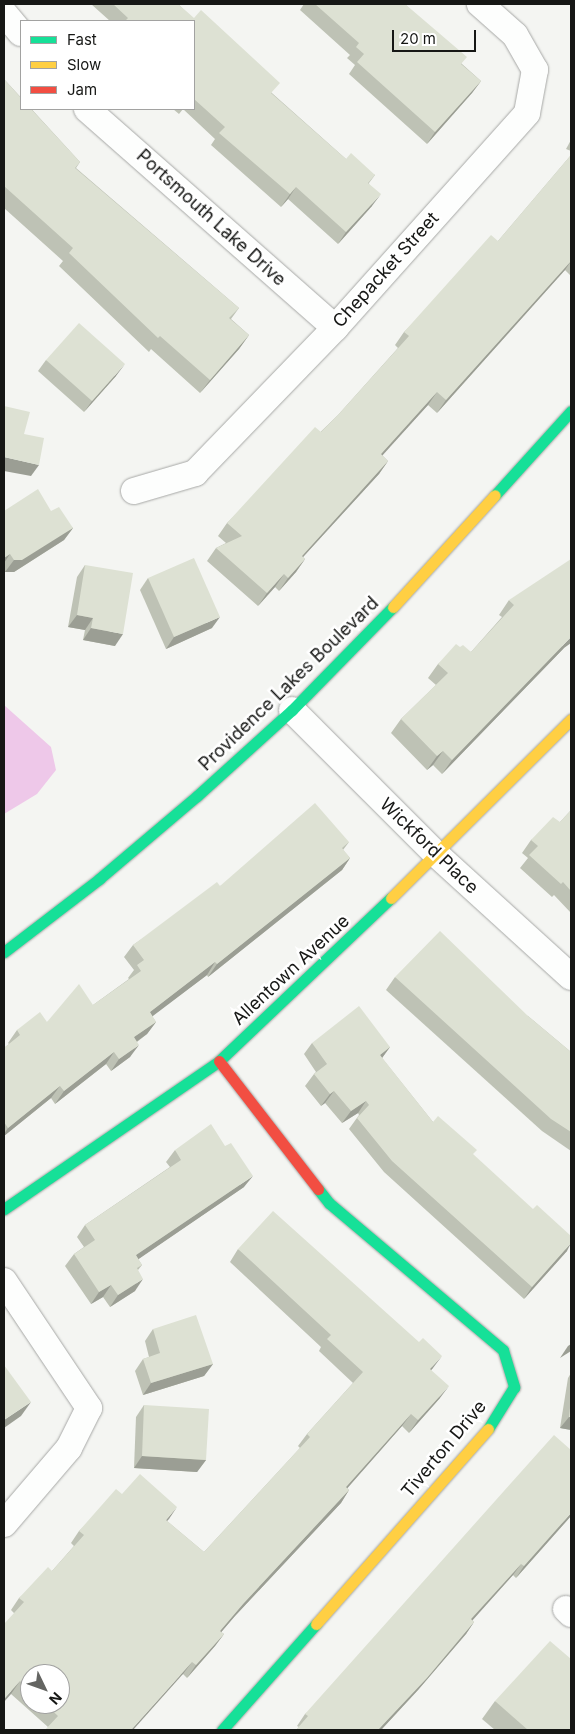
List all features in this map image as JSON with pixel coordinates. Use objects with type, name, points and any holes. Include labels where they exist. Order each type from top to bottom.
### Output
[{"type":"street","name":"Chepacket Street","points":[[134,491],[195,473],[334,328],[527,113],[535,70],[515,35],[480,4]]},
{"type":"street","points":[[4,13],[20,32]]},
{"type":"street","name":"Portsmouth Lake Drive","points":[[88,110],[334,328]]},
{"type":"street","name":"Providence Lakes Boulevard","points":[[4,952],[174,816],[292,710],[410,590],[571,411]]},
{"type":"street","name":"Wickford Place","points":[[292,710],[438,855],[571,977]]},
{"type":"street","name":"Allentown Avenue","points":[[4,1209],[219,1061],[438,855],[571,719]]},
{"type":"street","name":"Tiverton Drive","points":[[219,1061],[329,1203],[504,1350],[514,1387],[490,1427],[222,1730]]},
{"type":"street","points":[[4,1281],[89,1408],[69,1448],[4,1524]]},
{"type":"shaded area","points":[[4,705],[51,747],[56,770],[37,794],[4,814]]},
{"type":"building","points":[[113,4],[178,4],[194,18],[201,10],[280,83],[271,93],[346,159],[351,153],[375,175],[368,183],[381,194],[346,232],[296,187],[290,194],[219,133],[225,127],[195,100],[195,20],[126,20],[128,18]]},
{"type":"building","points":[[315,4],[405,4],[467,57],[461,64],[481,81],[435,132],[357,62],[364,54],[356,47],[359,43]]},
{"type":"building","points":[[4,79],[20,97],[20,110],[32,110],[80,162],[75,168],[239,308],[229,318],[249,335],[210,380],[160,336],[158,338],[69,253],[73,248],[4,186]]},
{"type":"building","points":[[571,155],[571,261],[446,400],[437,392],[381,454],[388,461],[302,556],[305,559],[288,578],[284,574],[267,593],[216,548],[242,536],[227,523],[315,427],[321,432],[338,415],[409,336],[404,332],[491,235],[498,241]]},
{"type":"building","points":[[79,323],[125,364],[92,401],[46,360]]},
{"type":"building","points":[[4,406],[30,412],[24,434],[44,438],[39,465],[4,457]]},
{"type":"building","points":[[38,489],[51,511],[59,507],[73,528],[22,560],[14,560],[10,554],[4,558],[4,511]]},
{"type":"building","points":[[194,558],[220,617],[174,637],[148,578]]},
{"type":"building","points":[[571,559],[571,637],[452,760],[443,751],[437,756],[401,719],[448,673],[438,664],[456,644],[460,647],[463,645],[471,652],[514,605],[509,600]]},
{"type":"building","points":[[85,565],[133,573],[123,634],[91,628],[93,618],[77,615]]},
{"type":"building","points":[[315,803],[349,842],[342,848],[350,858],[217,964],[215,962],[150,1012],[156,1022],[134,1037],[139,1045],[119,1059],[114,1052],[64,1091],[60,1086],[8,1128],[4,1122],[4,1048],[20,1035],[17,1030],[40,1012],[47,1022],[79,984],[93,1005],[141,971],[137,965],[144,960],[133,945],[217,882],[220,886]]},
{"type":"building","points":[[571,810],[571,891],[563,882],[561,884],[529,855],[538,846],[531,840],[553,817],[560,822]]},
{"type":"building","points":[[440,931],[528,1016],[571,1052],[571,1132],[551,1119],[395,977]]},
{"type":"building","points":[[359,1006],[390,1047],[380,1055],[433,1122],[438,1116],[477,1150],[473,1154],[533,1209],[537,1205],[571,1236],[571,1243],[532,1287],[392,1161],[357,1118],[369,1105],[366,1101],[351,1111],[334,1091],[330,1094],[314,1074],[327,1064],[312,1043]]},
{"type":"building","points":[[211,1124],[225,1146],[231,1143],[253,1176],[136,1255],[142,1265],[137,1268],[143,1279],[118,1295],[111,1285],[99,1292],[74,1254],[95,1240],[85,1225],[181,1160],[175,1150]]},
{"type":"building","points":[[273,1211],[419,1342],[423,1338],[442,1356],[430,1369],[449,1386],[418,1420],[411,1414],[346,1487],[349,1490],[220,1631],[224,1634],[196,1665],[192,1662],[131,1730],[45,1730],[58,1716],[56,1714],[70,1714],[70,1664],[20,1664],[20,1681],[4,1699],[4,1624],[24,1602],[19,1598],[48,1567],[52,1571],[84,1535],[79,1531],[116,1489],[122,1494],[140,1474],[177,1507],[166,1520],[204,1552],[310,1437],[307,1434],[363,1372],[327,1339],[331,1335],[238,1249]]},
{"type":"building","points":[[196,1315],[213,1364],[151,1383],[143,1359],[160,1353],[153,1329]]},
{"type":"building","points":[[4,1365],[31,1402],[4,1420]]},
{"type":"building","points":[[571,1399],[571,1417],[569,1417]]},
{"type":"building","points":[[144,1405],[209,1409],[206,1460],[142,1456]]},
{"type":"building","points":[[554,1435],[571,1450],[571,1513],[524,1566],[521,1564],[471,1619],[474,1622],[427,1678],[378,1730],[296,1730],[308,1716],[305,1714]]},
{"type":"building","points":[[550,1641],[571,1659],[571,1730],[528,1730],[495,1701]]},
{"type":"traffic: fast","points":[[495,495],[571,411]]},
{"type":"traffic: fast","points":[[4,952],[99,879],[197,796],[292,710],[393,607]]},
{"type":"traffic: fast","points":[[4,1209],[219,1061],[391,898]]},
{"type":"traffic: fast","points":[[318,1189],[329,1203],[503,1350],[514,1387],[488,1429]]},
{"type":"traffic: fast","points":[[222,1730],[316,1624]]},
{"type":"traffic: slow","points":[[393,607],[495,495]]},
{"type":"traffic: slow","points":[[391,898],[571,719]]},
{"type":"traffic: slow","points":[[316,1624],[488,1429]]},
{"type":"traffic: jam","points":[[219,1061],[318,1189]]}]
